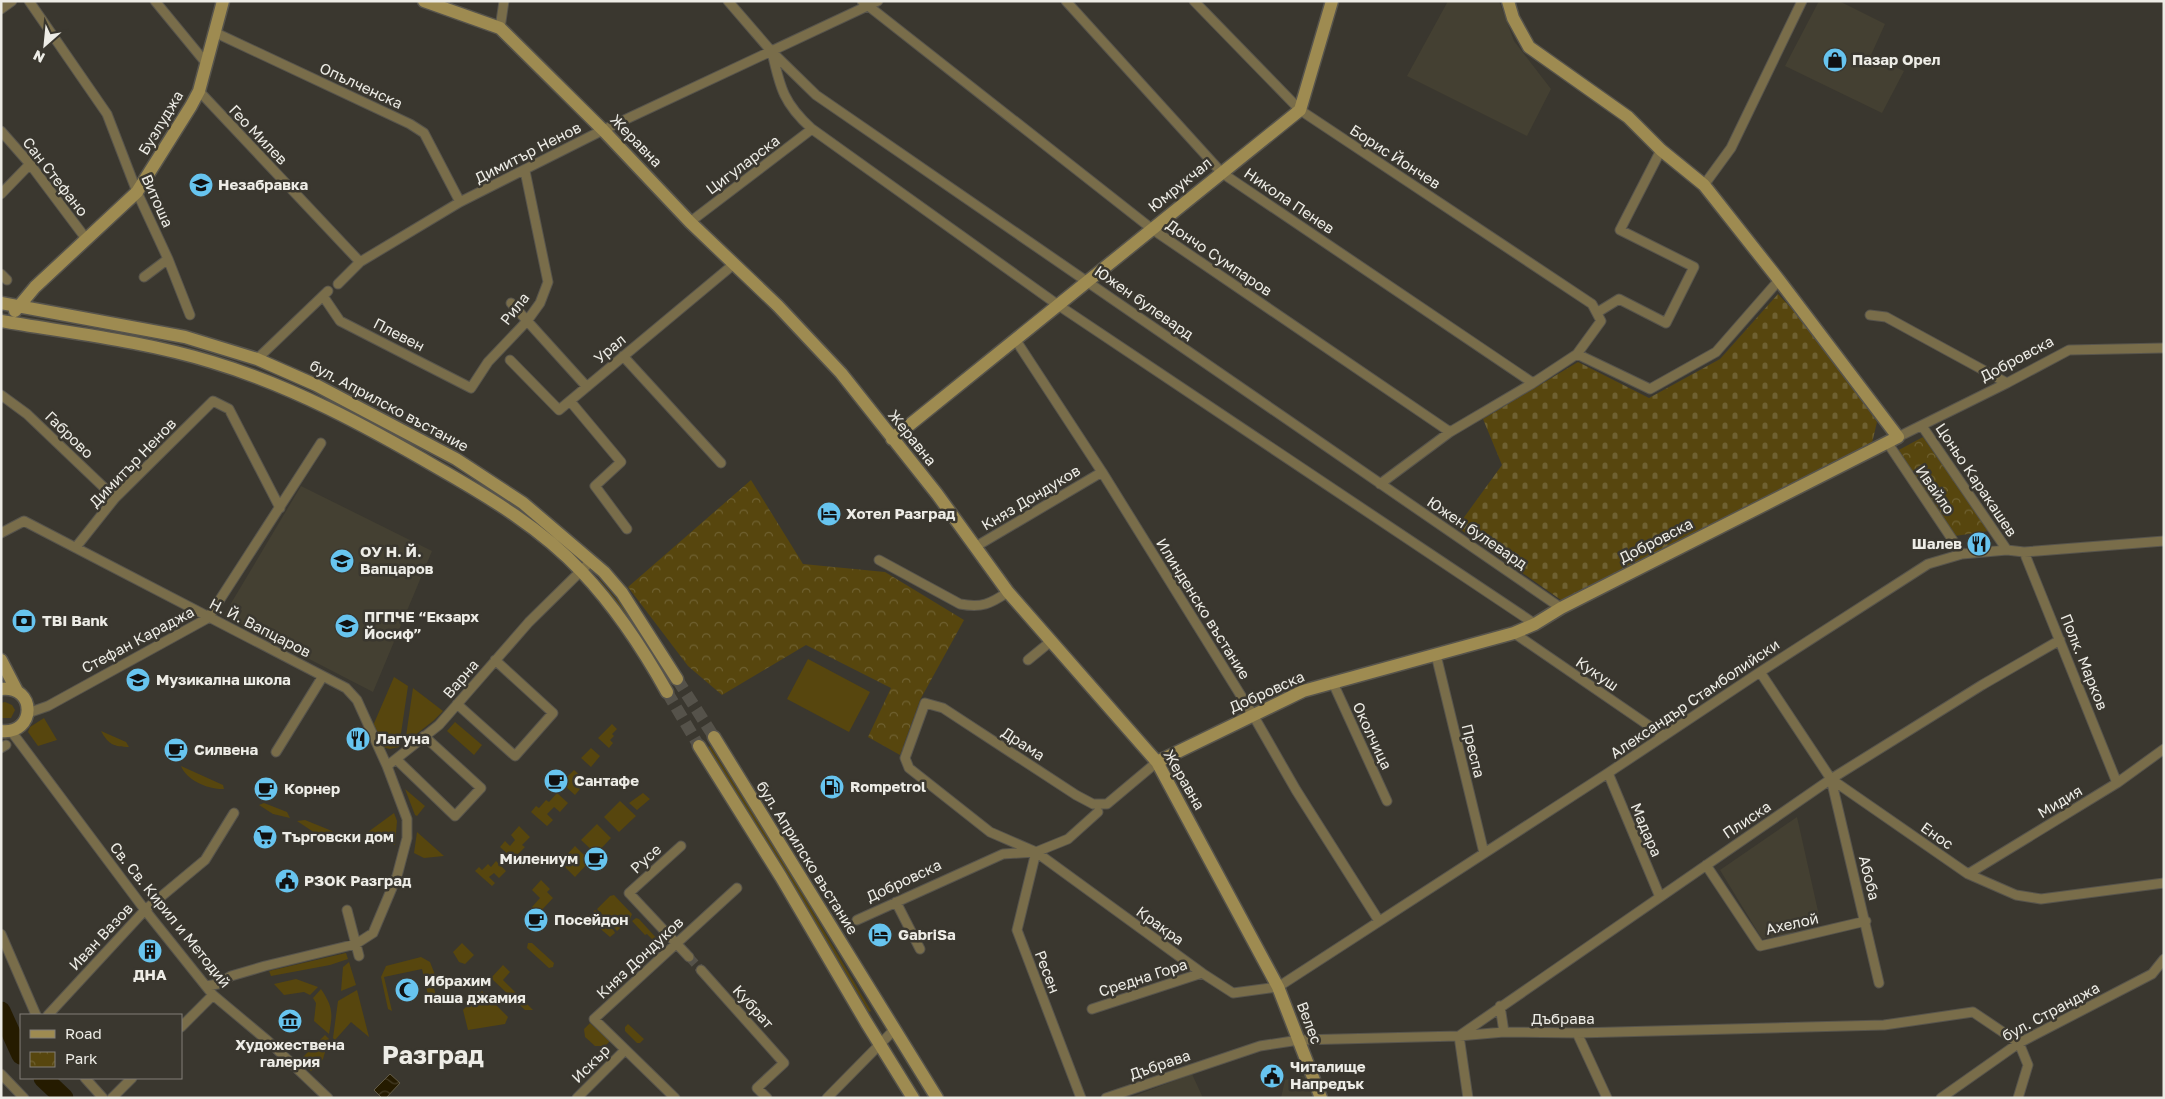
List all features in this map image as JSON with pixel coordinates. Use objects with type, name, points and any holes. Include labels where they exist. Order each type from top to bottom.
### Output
[{"type":"street","points":[[1,9],[12,1]]},
{"type":"street","name":"Витоша","points":[[29,1],[107,114],[137,192],[168,259],[190,316]]},
{"type":"street","points":[[154,1],[206,63]]},
{"type":"street","name":"Бузлуджа","points":[[5,322],[18,306],[137,192],[192,106],[199,91],[223,1]]},
{"type":"street","name":"Жеравна","points":[[424,1],[500,28],[603,130],[690,222],[778,306],[841,373],[936,494],[1008,592],[1157,762],[1278,987]]},
{"type":"street","points":[[500,28],[504,1]]},
{"type":"street","name":"Южен булевард","points":[[728,1],[772,52],[816,95],[1085,284],[1561,608]]},
{"type":"street","name":"Димитър Ненов","points":[[338,284],[360,262],[460,202],[525,171],[603,130],[772,52],[864,4],[878,1]]},
{"type":"street","name":"Никола Пенев","points":[[1066,1],[1222,173],[1533,383]]},
{"type":"street","name":"Борис Йончев","points":[[1194,1],[1300,110],[1592,304],[1598,312]]},
{"type":"street","points":[[1300,110],[1332,1]]},
{"type":"street","points":[[1508,1],[1513,18],[1530,47],[1628,117],[1661,150],[1704,185],[1779,280],[1892,440]]},
{"type":"street","points":[[1704,185],[1731,148],[1802,1]]},
{"type":"street","name":"Дончо Сумпаров","points":[[864,4],[1152,229],[1450,432]]},
{"type":"street","name":"Опълченска","points":[[214,32],[410,124],[424,133],[460,202]]},
{"type":"street","points":[[772,52],[779,85],[787,102],[812,129],[1062,302],[1535,624]]},
{"type":"street","name":"Гео Милев","points":[[199,91],[360,262]]},
{"type":"street","name":"Юмрукчал","points":[[1062,302],[1300,110]]},
{"type":"street","name":"Цигуларска","points":[[690,222],[812,129]]},
{"type":"street","name":"Сан Стефано","points":[[1,131],[30,164],[87,240]]},
{"type":"street","points":[[1380,484],[1450,432],[1533,383],[1577,354],[1601,320],[1598,312],[1619,299],[1666,324],[1694,267],[1620,230],[1661,150]]},
{"type":"street","points":[[1,194],[30,164]]},
{"type":"street","name":"Рила","points":[[471,388],[488,362],[527,321],[540,303],[548,282],[525,171]]},
{"type":"street","points":[[144,277],[168,259]]},
{"type":"street","name":"Урал","points":[[570,401],[734,264]]},
{"type":"street","points":[[1577,354],[1650,389],[1716,352],[1779,280]]},
{"type":"street","name":"Плевен","points":[[257,359],[326,294],[340,321],[471,388]]},
{"type":"street","points":[[892,439],[1062,302]]},
{"type":"street","name":"бул. Априлско въстание","points":[[1,303],[185,337],[257,359],[293,374],[355,405],[481,474],[523,502],[604,572],[622,593],[678,679]]},
{"type":"street","points":[[511,303],[587,387]]},
{"type":"street","points":[[1870,315],[1886,317],[2007,383]]},
{"type":"street","name":"бул. Априлско въстание","points":[[5,322],[173,352],[245,373],[306,397],[378,434],[476,489],[529,526],[581,571],[616,611],[643,650],[667,692]]},
{"type":"street","name":"Илинденско въстание","points":[[1015,340],[1102,472],[1254,716],[1296,790],[1379,921]]},
{"type":"street","name":"Добровска","points":[[1157,762],[1303,691],[1514,633],[1535,624],[1561,608],[2069,350],[2164,348]]},
{"type":"street","points":[[623,356],[721,463]]},
{"type":"street","points":[[510,360],[559,410],[570,401],[621,462],[595,486],[627,528]]},
{"type":"street","name":"Габрово","points":[[1,395],[27,414],[115,498]]},
{"type":"street","name":"Димитър Ненов","points":[[76,547],[115,498],[213,401],[229,409],[280,508]]},
{"type":"street","name":"Цоньо Каракашев","points":[[1922,426],[2007,550]]},
{"type":"street","name":"Ивайло","points":[[1892,440],[1962,554]]},
{"type":"street","name":"Стефан Караджа","points":[[28,713],[48,706],[208,618],[321,443]]},
{"type":"street","name":"Княз Дондуков","points":[[975,547],[1102,472]]},
{"type":"street","name":"Н. Й. Вапцаров","points":[[1,533],[24,521],[346,688],[357,700],[388,766],[407,819],[407,838],[404,854],[391,893],[372,933],[356,944]]},
{"type":"street","name":"Александър Стамболийски","points":[[1278,987],[1928,564],[1962,554],[2007,550],[2024,552],[2164,541]]},
{"type":"street","name":"Полк. Марков","points":[[2024,552],[2117,783]]},
{"type":"street","points":[[879,560],[960,604],[975,607],[990,604],[1008,592]]},
{"type":"street","name":"Варна","points":[[388,766],[439,725],[542,609],[592,561]]},
{"type":"street","name":"Кукуш","points":[[1514,633],[1664,736]]},
{"type":"street","name":"Плиска","points":[[1459,1036],[1831,779],[1982,685],[2060,640]]},
{"type":"street","points":[[1028,660],[1050,642]]},
{"type":"street","name":"Преспа","points":[[1436,655],[1484,853]]},
{"type":"street","points":[[1,660],[17,691],[25,699],[28,713],[23,724],[6,731]]},
{"type":"street","points":[[457,704],[515,756],[553,713],[496,660]]},
{"type":"street","name":"Енос","points":[[1760,672],[1831,779],[1968,874],[2016,894],[2041,899],[2164,883]]},
{"type":"street","points":[[276,752],[323,676]]},
{"type":"street","name":"Околчица","points":[[1333,683],[1387,801]]},
{"type":"street","points":[[1,689],[17,691]]},
{"type":"street","name":"Драма","points":[[925,703],[943,708],[1076,795],[1093,804],[1107,804],[1157,762]]},
{"type":"street","name":"Кракра","points":[[925,703],[905,758],[909,768],[990,832],[1036,852],[1202,973],[1233,993],[1278,987]]},
{"type":"street","name":"Св. Св. Кирил и Методий","points":[[6,731],[213,995],[268,1041],[328,1098]]},
{"type":"street","points":[[396,759],[455,816],[481,788],[424,736]]},
{"type":"street","name":"бул. Априлско въстание","points":[[714,738],[937,1098]]},
{"type":"street","points":[[698,746],[781,877],[913,1098]]},
{"type":"street","name":"Мидия","points":[[1968,874],[2117,783],[2164,750]]},
{"type":"street","name":"Мадара","points":[[1608,774],[1660,897]]},
{"type":"street","name":"Абоба","points":[[1831,779],[1866,921],[1879,983]]},
{"type":"street","name":"Добровска","points":[[857,920],[1003,854],[1036,852],[1068,839],[1098,812]]},
{"type":"street","name":"Иван Вазов","points":[[49,1014],[145,910],[205,860],[234,813]]},
{"type":"street","name":"Русе","points":[[676,943],[629,893],[681,846]]},
{"type":"street","name":"Ресен","points":[[1036,852],[1016,930],[1081,1098]]},
{"type":"street","name":"Ахелой","points":[[1706,865],[1760,946],[1866,921]]},
{"type":"street","name":"Княз Дондуков","points":[[625,1050],[594,1019],[737,888]]},
{"type":"street","points":[[896,902],[920,949]]},
{"type":"street","points":[[347,910],[359,956]]},
{"type":"street","points":[[1,934],[36,1014]]},
{"type":"street","points":[[676,943],[689,957]]},
{"type":"street","points":[[206,986],[218,984],[231,976],[265,966],[356,944]]},
{"type":"street","name":"бул. Странджа","points":[[1941,1098],[2019,1043],[2152,974],[2164,959]]},
{"type":"street","name":"Кубрат","points":[[701,970],[784,1063],[757,1088],[767,1098]]},
{"type":"street","name":"Средна Гора","points":[[1092,1009],[1202,973]]},
{"type":"street","name":"Велес","points":[[1278,987],[1320,1098]]},
{"type":"street","points":[[182,1026],[213,995]]},
{"type":"street","points":[[1500,1006],[1504,1032]]},
{"type":"street","name":"Дъбрава","points":[[1106,1098],[1260,1046],[1299,1040],[1459,1036],[1504,1032],[1577,1033],[1884,1026],[1973,1012],[2019,1043]]},
{"type":"street","points":[[827,1098],[894,1030]]},
{"type":"street","points":[[1577,1033],[1607,1098]]},
{"type":"street","points":[[1459,1036],[1468,1098]]},
{"type":"street","points":[[2018,1098],[2028,1065],[2019,1043]]},
{"type":"street","points":[[625,1050],[675,1098]]},
{"type":"street","name":"Искър","points":[[576,1098],[625,1050]]},
{"type":"street","points":[[1,1074],[24,1098]]},
{"type":"street","points":[[86,1079],[103,1098]]},
{"type":"street","points":[[112,1098],[131,1079]]},
{"type":"shaded area","points":[[1448,1],[1499,1],[1514,41],[1551,89],[1527,136],[1407,76]]},
{"type":"shaded area","name":"Пазар Орел","points":[[1819,1],[1839,1],[1885,24],[1871,55],[1904,71],[1882,113],[1785,66]]},
{"type":"shaded area","name":"ОУ Н. Й. Вапцаров","points":[[301,486],[432,551],[373,692],[224,615]]},
{"type":"shaded area","points":[[1797,817],[1820,920],[1787,935],[1762,939],[1720,870]]},
{"type":"shaded area","points":[[1192,1074],[1203,1098],[1129,1098]]},
{"type":"shaded area","points":[[1306,1075],[1314,1098],[1281,1098],[1285,1080]]},
{"type":"green space","points":[[1778,294],[1817,336],[1877,422],[1872,443],[1561,600],[1457,527],[1502,465],[1483,419],[1578,362],[1649,398],[1720,359]]},
{"type":"green space","points":[[1923,437],[1989,531],[1955,536],[1895,452]]},
{"type":"green space","points":[[751,480],[803,564],[885,572],[964,620],[920,700],[900,755],[868,737],[891,688],[806,645],[722,695],[688,666],[628,587]]},
{"type":"green space","points":[[600,580],[627,612],[673,680],[669,685],[596,582]]},
{"type":"green space","points":[[808,659],[870,692],[849,732],[787,699]]},
{"type":"green space","points":[[394,677],[408,686],[399,747],[390,749],[381,747],[372,728]]},
{"type":"green space","points":[[413,688],[443,711],[405,743]]},
{"type":"green space","points":[[5,702],[12,705],[15,710],[11,718],[1,718],[1,703]]},
{"type":"green space","points":[[44,718],[57,740],[38,746],[28,732],[30,727]]},
{"type":"green space","points":[[455,722],[482,745],[474,755],[447,731]]},
{"type":"green space","points":[[612,724],[617,729],[612,734],[614,736],[610,740],[613,743],[609,748],[598,738]]},
{"type":"green space","points":[[101,731],[126,742],[129,747],[112,744]]},
{"type":"green space","points":[[710,746],[788,870],[871,1011],[869,1012],[708,747]]},
{"type":"green space","points":[[591,748],[600,756],[591,767],[581,758]]},
{"type":"green space","points":[[181,766],[223,785],[224,789],[205,786],[193,780]]},
{"type":"green space","points":[[574,770],[583,778],[576,785],[580,789],[575,795],[557,779],[562,773],[567,777]]},
{"type":"green space","points":[[405,789],[425,806],[417,816],[415,815]]},
{"type":"green space","points":[[557,793],[568,803],[560,812],[554,807],[547,814],[553,820],[547,826],[531,812],[536,806],[539,808],[546,800],[549,802]]},
{"type":"green space","points":[[643,793],[650,799],[637,810],[629,803]]},
{"type":"green space","points":[[620,801],[636,816],[619,832],[604,817]]},
{"type":"green space","points":[[264,803],[287,812],[290,818],[273,814],[259,805]]},
{"type":"green space","points":[[394,813],[397,821],[395,845],[368,832]]},
{"type":"green space","points":[[305,820],[332,831],[336,837],[315,833],[297,821]]},
{"type":"green space","points":[[597,824],[611,838],[596,854],[581,840]]},
{"type":"green space","points":[[519,826],[530,837],[522,845],[525,847],[518,854],[519,856],[515,861],[500,847],[505,841],[510,846],[515,840],[511,835]]},
{"type":"green space","points":[[417,832],[444,856],[424,858],[414,853]]},
{"type":"green space","points":[[575,846],[590,861],[575,877],[560,862]]},
{"type":"green space","points":[[496,861],[506,871],[499,878],[494,873],[489,877],[495,883],[492,886],[475,871],[479,867],[482,870],[488,864],[491,867]]},
{"type":"green space","points":[[541,880],[550,889],[547,892],[553,898],[539,913],[532,907],[540,898],[532,890]]},
{"type":"green space","points":[[614,895],[632,914],[630,919],[617,931],[597,909],[610,896]]},
{"type":"green space","points":[[595,910],[614,931],[615,933],[610,937],[590,920],[590,916]]},
{"type":"green space","points":[[636,918],[639,919],[660,944],[658,945],[647,934],[645,935],[632,921]]},
{"type":"green space","points":[[462,943],[474,955],[465,964],[459,962],[453,952]]},
{"type":"green space","points":[[528,943],[532,943],[554,963],[553,967],[549,968],[527,948]]},
{"type":"green space","points":[[346,953],[348,959],[330,965],[271,976],[269,971]]},
{"type":"green space","points":[[421,957],[430,962],[437,980],[434,988],[437,1000],[432,1001],[428,995],[422,969],[384,977],[392,1011],[388,1009],[381,977],[386,966]]},
{"type":"green space","points":[[349,962],[356,985],[341,991],[343,967]]},
{"type":"green space","points":[[503,965],[510,972],[503,980],[533,1010],[525,1010],[491,978]]},
{"type":"green space","points":[[296,979],[318,987],[310,995],[304,992],[284,995],[274,984]]},
{"type":"green space","points":[[321,989],[331,1010],[329,1034],[314,1021],[316,1003],[313,998]]},
{"type":"green space","points":[[357,990],[369,1037],[351,1022],[335,1040],[333,1038],[338,1001]]},
{"type":"green space","points":[[482,991],[508,1017],[505,1024],[468,1030],[463,1010]]},
{"type":"green space","points":[[590,1023],[610,1041],[605,1046],[595,1046],[585,1037],[584,1029]]},
{"type":"green space","points":[[628,1024],[644,1039],[640,1043],[637,1043],[625,1031],[625,1027]]},
{"type":"green space","points":[[325,1035],[329,1039],[323,1059],[311,1071],[300,1060]]},
{"type":"water","points":[[390,1074],[400,1083],[386,1098],[382,1098],[374,1090]]},
{"type":"waterway","points":[[1,1011],[20,1053]]},
{"type":"waterway","points":[[44,1079],[64,1098]]},
{"type":"tunnel","points":[[677,679],[714,737]]},
{"type":"tunnel","points":[[667,692],[699,746]]},
{"type":"tunnel","points":[[689,957],[701,970]]},
{"type":"place","name":"Пазар Орел","points":[[1835,60]]},
{"type":"place","name":"Незабравка","points":[[201,185]]},
{"type":"place","name":"Хотел Разград","points":[[829,514]]},
{"type":"place","name":"Шалев","points":[[1979,544]]},
{"type":"place","name":"ОУ Н. Й. Вапцаров","points":[[342,561]]},
{"type":"place","name":"TBI Bank","points":[[24,621]]},
{"type":"place","name":"ПГПЧЕ “Екзарх Йосиф”","points":[[347,626]]},
{"type":"place","name":"Музикална школа","points":[[138,680]]},
{"type":"place","name":"Лагуна","points":[[358,739]]},
{"type":"place","name":"Силвена","points":[[176,750]]},
{"type":"place","name":"Сантафе","points":[[556,781]]},
{"type":"place","name":"Rompetrol","points":[[832,787]]},
{"type":"place","name":"Корнер","points":[[266,789]]},
{"type":"place","name":"Търговски дом","points":[[265,837]]},
{"type":"place","name":"Милениум","points":[[596,859]]},
{"type":"place","name":"РЗОК Разград","points":[[287,881]]},
{"type":"place","name":"Посейдон","points":[[536,920]]},
{"type":"place","name":"GabriSa","points":[[880,935]]},
{"type":"place","name":"ДНА","points":[[150,951]]},
{"type":"place","name":"Ибрахим паша джамия","points":[[407,990]]},
{"type":"place","name":"Художествена галерия","points":[[290,1021]]},
{"type":"place","name":"Читалище Напредък","points":[[1272,1076]]},
{"type":"district","name":"Разград","points":[[433,1055]]}]
